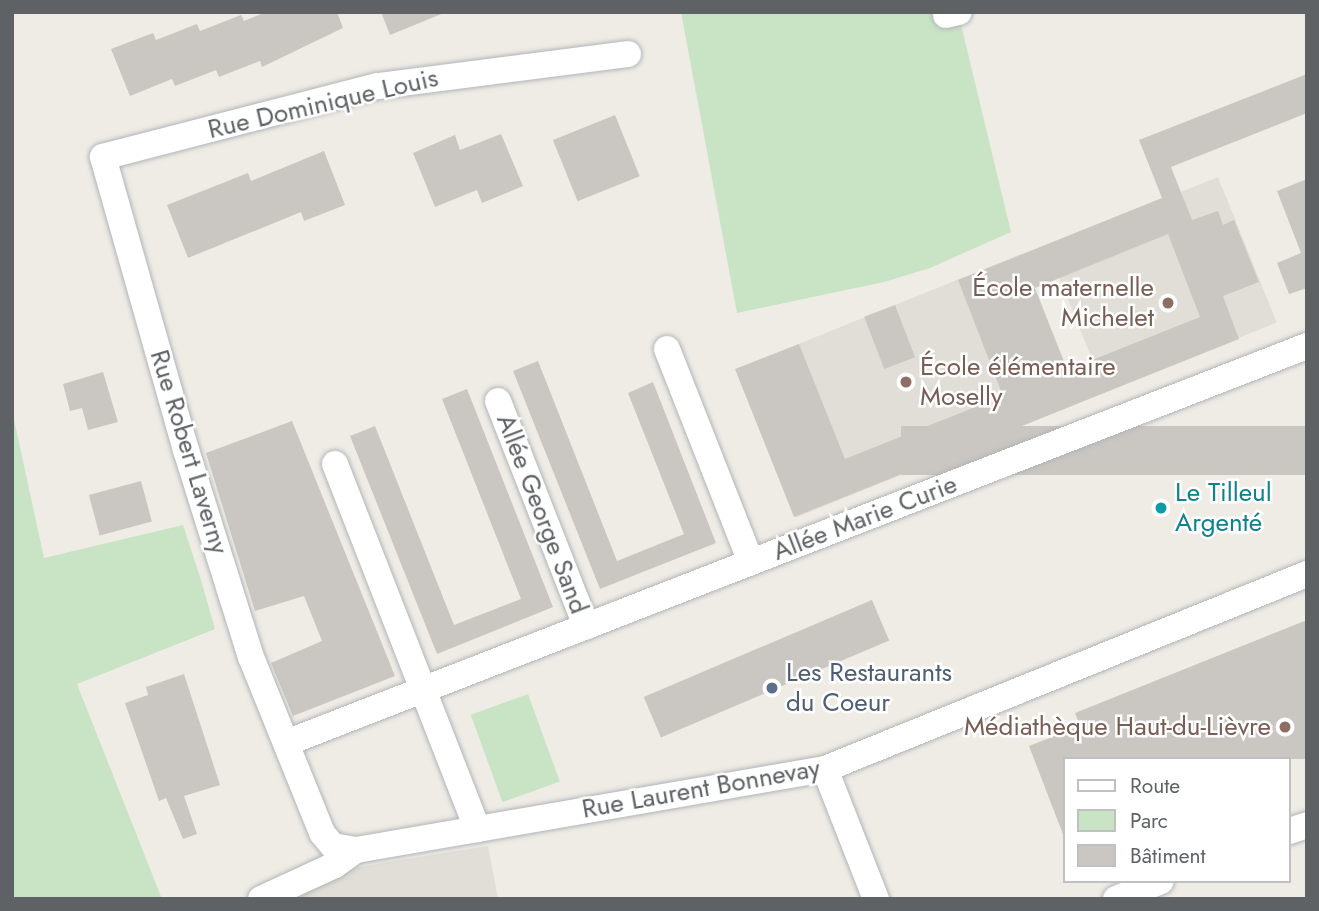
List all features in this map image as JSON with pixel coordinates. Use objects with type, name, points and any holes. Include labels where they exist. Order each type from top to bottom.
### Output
[{"type":"street","name":"Rue Dominique Louis","points":[[103,157],[377,86],[628,54]]},
{"type":"street","name":"Rue Robert Laverny","points":[[103,157],[186,450],[251,657],[322,833],[333,846],[356,850]]},
{"type":"street","name":"Allée Marie Curie","points":[[286,743],[1307,346]]},
{"type":"street","points":[[667,349],[751,562]]},
{"type":"street","name":"Allée George Sand","points":[[498,401],[586,626]]},
{"type":"street","points":[[335,464],[477,829]]},
{"type":"street","name":"Rue Laurent Bonnevay","points":[[356,850],[825,769],[1307,575]]},
{"type":"street","points":[[825,769],[876,899]]},
{"type":"street","points":[[261,899],[335,865],[356,850]]},
{"type":"street","points":[[1115,899],[1156,883]]},
{"type":"shaded area","name":"École maternelle Michelet","points":[[1218,177],[1277,323],[1105,392],[1046,246]]},
{"type":"shaded area","name":"École élémentaire Moselly","points":[[1021,254],[1081,402],[795,518],[735,369]]},
{"type":"shaded area","points":[[488,846],[498,899],[288,899],[358,867]]},
{"type":"green space","points":[[681,12],[958,12],[1011,232],[930,268],[884,282],[737,313]]},
{"type":"green space","points":[[12,410],[44,558],[183,525],[201,580],[215,629],[77,684],[162,899],[12,899]]},
{"type":"green space","points":[[528,694],[560,781],[502,802],[471,715]]},
{"type":"building","points":[[266,12],[337,12],[343,28],[262,67],[260,61],[219,77],[216,70],[175,86],[172,79],[130,96],[111,49],[153,33],[156,40],[197,24],[200,31],[241,15],[244,21]]},
{"type":"building","points":[[381,12],[443,12],[444,13],[390,35]]},
{"type":"building","points":[[1307,74],[1307,113],[1171,167],[1192,220],[1218,211],[1223,225],[1234,220],[1259,282],[1223,296],[1239,339],[794,517],[735,369],[799,344],[845,459],[1003,396],[958,280],[1162,198],[1139,140]],"holes":[[[1168,234],[1200,317],[1067,370],[1035,288]]]},
{"type":"building","points":[[615,115],[640,176],[578,201],[553,140]]},
{"type":"building","points":[[501,134],[523,186],[482,203],[477,190],[435,207],[413,153],[455,135],[460,150]]},
{"type":"building","points":[[324,151],[345,205],[304,221],[301,212],[188,258],[167,205],[248,173],[251,181]]},
{"type":"building","points":[[1307,179],[1307,288],[1289,294],[1277,263],[1301,253],[1277,191]]},
{"type":"building","points":[[895,305],[915,357],[884,369],[864,317]]},
{"type":"building","points":[[538,361],[617,561],[684,534],[628,393],[653,382],[716,543],[600,589],[513,371]]},
{"type":"building","points":[[103,372],[118,422],[88,430],[82,408],[70,411],[63,384]]},
{"type":"building","points":[[467,389],[553,607],[437,654],[350,436],[375,426],[454,625],[521,599],[442,399]]},
{"type":"building","points":[[292,421],[395,676],[293,716],[271,663],[322,641],[304,596],[255,611],[206,453]]},
{"type":"building","points":[[901,426],[1307,426],[1307,475],[901,475]]},
{"type":"building","points":[[141,481],[152,522],[100,536],[89,495]]},
{"type":"building","points":[[872,600],[889,641],[661,737],[644,697]]},
{"type":"building","points":[[1307,620],[1307,759],[1064,757],[1064,837],[1029,746],[1080,726],[1075,713]]},
{"type":"building","points":[[184,674],[220,785],[184,796],[197,834],[183,839],[166,798],[159,801],[125,703],[148,695],[146,687]]},
{"type":"place","name":"École maternelle Michelet","points":[[1168,303]]},
{"type":"place","name":"École élémentaire Moselly","points":[[906,382]]},
{"type":"place","name":"Le Tilleul Argenté","points":[[1161,508]]},
{"type":"place","name":"Les Restaurants du Coeur","points":[[772,688]]},
{"type":"place","name":"Médiathèque Haut-du-Lièvre","points":[[1285,727]]}]
